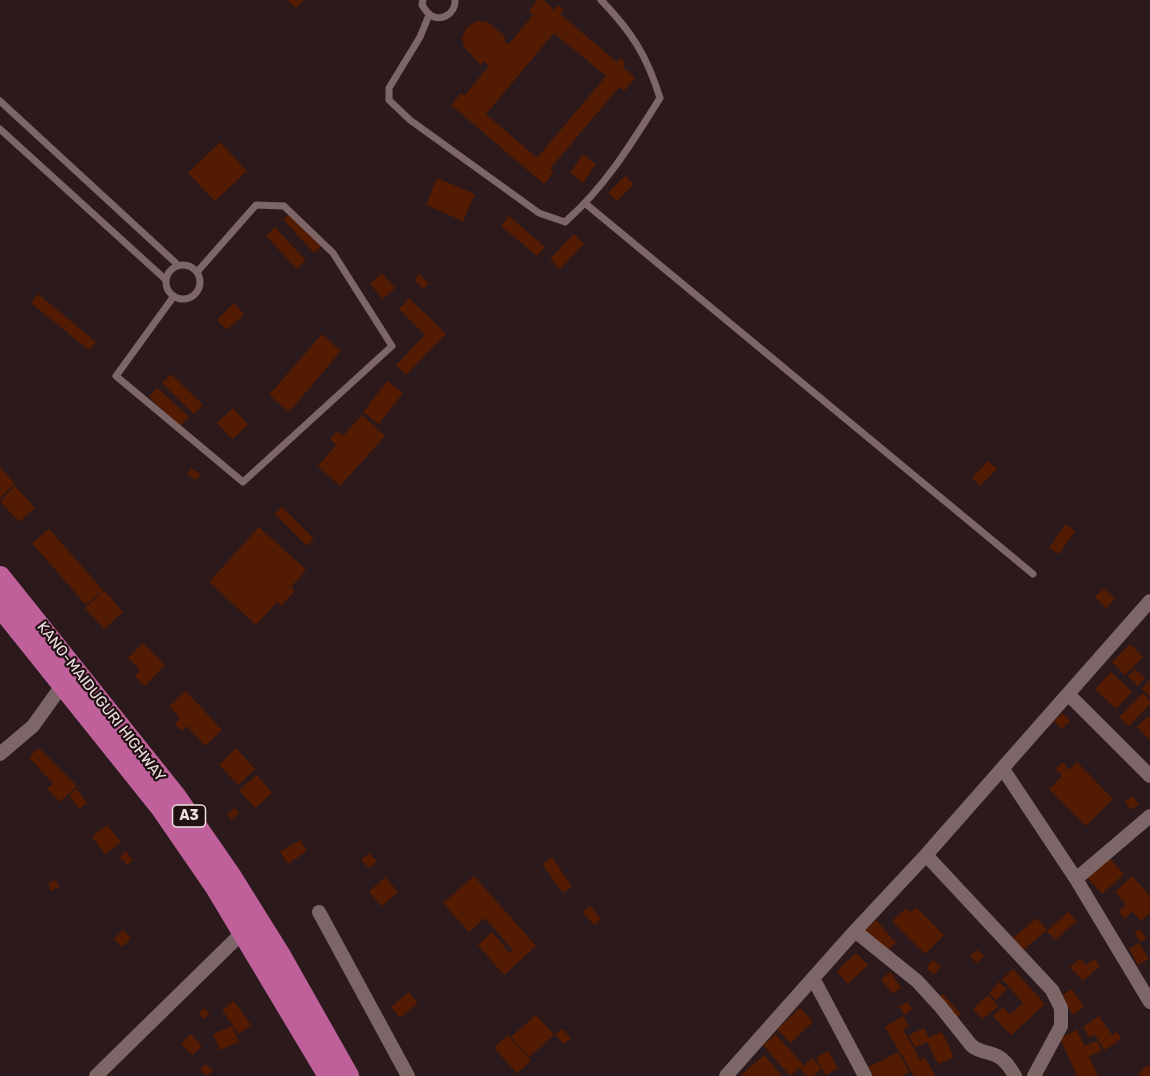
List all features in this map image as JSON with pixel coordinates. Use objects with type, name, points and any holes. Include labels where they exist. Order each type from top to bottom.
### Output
[{"type":"highway","name":"KANO-MAIDUGURI HIGHWAY","points":[[0,577],[175,796],[231,877],[279,954],[348,1076]]},
{"type":"highway","name":"KANO-MAIDUGURI HIGHWAY","points":[[0,606],[160,807],[216,887],[329,1076]]},
{"type":"street","points":[[726,1076],[1003,769],[1150,601]]},
{"type":"street","points":[[1137,615],[1150,624]]},
{"type":"street","points":[[0,754],[33,726],[63,684]]},
{"type":"street","points":[[1069,695],[1150,776]]},
{"type":"street","points":[[1003,769],[1076,879],[1150,1002]]},
{"type":"street","points":[[1076,879],[1150,816]]},
{"type":"street","points":[[926,855],[1052,990],[1061,1008],[1061,1026],[1034,1076]]},
{"type":"street","points":[[319,912],[408,1076]]},
{"type":"street","points":[[96,1076],[243,932]]},
{"type":"street","points":[[855,932],[917,981],[970,1045],[977,1051],[1000,1057],[1015,1076]]},
{"type":"street","points":[[814,980],[865,1076]]},
{"type":"lane","points":[[421,2],[429,15],[440,18],[451,14],[456,0]]},
{"type":"lane","points":[[429,15],[420,38],[389,88],[389,100],[410,120],[538,213],[565,222],[586,204],[628,149],[660,98],[651,68],[625,25],[601,0]]},
{"type":"lane","points":[[0,101],[178,265],[189,266],[197,272],[200,283],[196,293],[185,298],[174,296],[166,280],[0,129]]},
{"type":"lane","points":[[586,204],[1033,574]]},
{"type":"lane","points":[[174,296],[116,376],[243,482],[392,346],[333,253],[284,206],[256,205],[197,272]]},
{"type":"lane","points":[[166,280],[168,274],[178,265]]},
{"type":"building","points":[[287,0],[304,0],[296,8]]},
{"type":"building","points":[[538,0],[543,0],[554,10],[558,6],[561,7],[563,10],[560,14],[617,62],[620,59],[623,60],[625,63],[623,67],[635,77],[624,91],[619,87],[550,169],[554,172],[544,184],[451,105],[461,93],[464,96],[489,66],[484,61],[481,65],[464,47],[462,37],[467,27],[477,21],[488,22],[506,38],[504,40],[508,45],[533,15],[529,11]],"holes":[[[554,33],[606,76],[537,158],[486,114]]]},
{"type":"building","points":[[220,142],[247,171],[215,201],[188,173]]},
{"type":"building","points":[[583,154],[596,164],[583,183],[570,173]]},
{"type":"building","points":[[625,176],[634,184],[617,201],[608,193]]},
{"type":"building","points":[[437,178],[475,194],[463,221],[426,205]]},
{"type":"building","points":[[291,212],[322,246],[314,253],[283,219]]},
{"type":"building","points":[[509,216],[545,247],[537,256],[501,226]]},
{"type":"building","points":[[275,227],[306,261],[297,269],[266,236]]},
{"type":"building","points":[[574,234],[584,244],[560,269],[550,259]]},
{"type":"building","points":[[382,273],[395,288],[383,299],[370,284]]},
{"type":"building","points":[[419,274],[429,283],[424,289],[414,280]]},
{"type":"building","points":[[38,294],[96,342],[89,350],[31,303]]},
{"type":"building","points":[[409,298],[446,334],[406,375],[396,365],[425,335],[399,309]]},
{"type":"building","points":[[234,303],[244,314],[227,330],[217,320]]},
{"type":"building","points":[[322,334],[341,351],[289,412],[269,395]]},
{"type":"building","points":[[171,374],[203,405],[194,414],[162,383]]},
{"type":"building","points":[[387,381],[403,393],[379,424],[363,412]]},
{"type":"building","points":[[157,388],[189,417],[180,427],[149,397]]},
{"type":"building","points":[[233,408],[248,425],[232,439],[217,423]]},
{"type":"building","points":[[362,415],[385,436],[340,486],[318,466],[336,445],[330,439],[337,431],[343,436]]},
{"type":"building","points":[[988,461],[997,469],[980,486],[972,478]]},
{"type":"building","points":[[0,467],[15,484],[0,498]]},
{"type":"building","points":[[191,468],[200,474],[197,480],[187,475]]},
{"type":"building","points":[[15,486],[35,508],[19,522],[0,501]]},
{"type":"building","points":[[282,507],[314,539],[307,546],[275,514]]},
{"type":"building","points":[[1066,524],[1075,531],[1059,554],[1049,548]]},
{"type":"building","points":[[259,527],[306,570],[291,587],[295,591],[281,606],[277,602],[256,625],[209,582]]},
{"type":"building","points":[[49,529],[103,590],[86,605],[32,543]]},
{"type":"building","points":[[1103,588],[1115,599],[1106,608],[1095,597]]},
{"type":"building","points":[[104,590],[123,612],[104,629],[85,608]]},
{"type":"building","points":[[143,643],[165,665],[145,686],[135,676],[140,670],[128,658]]},
{"type":"building","points":[[1130,644],[1143,657],[1125,675],[1112,662]]},
{"type":"building","points":[[1135,669],[1145,678],[1138,686],[1128,677]]},
{"type":"building","points":[[1111,672],[1132,692],[1116,709],[1095,689]]},
{"type":"building","points":[[1150,680],[1150,696],[1142,689]]},
{"type":"building","points":[[186,691],[222,730],[205,746],[187,726],[181,731],[175,723],[180,718],[169,706]]},
{"type":"building","points":[[1143,693],[1150,700],[1150,704],[1129,726],[1119,717]]},
{"type":"building","points":[[1062,713],[1070,721],[1062,729],[1054,721]]},
{"type":"building","points":[[1148,716],[1150,718],[1150,740],[1137,727]]},
{"type":"building","points":[[39,748],[77,786],[60,802],[47,789],[53,784],[29,757]]},
{"type":"building","points":[[236,748],[255,769],[238,785],[219,765]]},
{"type":"building","points":[[1062,762],[1069,770],[1077,762],[1113,799],[1086,826],[1049,789],[1062,776],[1056,769]]},
{"type":"building","points":[[257,775],[272,793],[255,808],[239,790]]},
{"type":"building","points":[[77,789],[87,803],[79,809],[69,795]]},
{"type":"building","points":[[1132,796],[1139,804],[1131,810],[1125,802]]},
{"type":"building","points":[[235,808],[239,813],[231,820],[227,814]]},
{"type":"building","points":[[107,825],[121,842],[105,854],[92,837]]},
{"type":"building","points":[[300,840],[307,851],[288,864],[280,852]]},
{"type":"building","points":[[126,851],[133,860],[127,865],[120,857]]},
{"type":"building","points":[[369,853],[377,861],[369,868],[361,860]]},
{"type":"building","points":[[552,857],[572,887],[563,893],[542,864]]},
{"type":"building","points":[[1108,857],[1124,874],[1102,894],[1086,876]]},
{"type":"building","points":[[474,876],[536,946],[504,975],[478,945],[492,932],[510,953],[513,950],[485,918],[469,932],[443,903]]},
{"type":"building","points":[[1132,876],[1150,896],[1150,913],[1141,921],[1132,911],[1125,919],[1118,912],[1126,905],[1115,892]]},
{"type":"building","points":[[385,877],[398,892],[382,906],[369,892]]},
{"type":"building","points":[[56,880],[59,887],[51,891],[48,883]]},
{"type":"building","points":[[590,906],[601,919],[594,925],[583,912]]},
{"type":"building","points":[[916,907],[944,935],[925,954],[892,921],[906,908],[911,913]]},
{"type":"building","points":[[1068,912],[1077,921],[1055,940],[1047,931]]},
{"type":"building","points":[[1037,918],[1047,930],[1023,950],[1013,938]]},
{"type":"building","points":[[876,920],[896,943],[883,954],[863,932]]},
{"type":"building","points":[[1140,929],[1146,938],[1141,942],[1134,933]]},
{"type":"building","points":[[123,930],[131,939],[122,947],[114,939]]},
{"type":"building","points":[[1139,943],[1149,959],[1138,965],[1129,949]]},
{"type":"building","points":[[978,950],[984,957],[976,963],[970,955]]},
{"type":"building","points":[[856,953],[868,965],[848,984],[837,971]]},
{"type":"building","points":[[1080,959],[1086,965],[1094,959],[1100,966],[1083,981],[1070,967]]},
{"type":"building","points":[[933,960],[941,967],[934,975],[926,968]]},
{"type":"building","points":[[1013,969],[1045,1004],[1011,1035],[993,1016],[1003,1007],[1010,1015],[1023,1003],[1002,979]]},
{"type":"building","points":[[890,972],[901,988],[893,994],[881,979]]},
{"type":"building","points":[[999,982],[1007,989],[996,1000],[989,993]]},
{"type":"building","points":[[1072,989],[1084,1007],[1073,1015],[1061,996]]},
{"type":"building","points":[[409,992],[418,1003],[400,1018],[391,1007]]},
{"type":"building","points":[[943,994],[961,1014],[951,1022],[934,1002]]},
{"type":"building","points":[[988,995],[998,1006],[983,1019],[973,1009]]},
{"type":"building","points":[[234,1001],[251,1025],[239,1034],[222,1010]]},
{"type":"building","points":[[907,1002],[912,1009],[905,1015],[899,1007]]},
{"type":"building","points":[[204,1008],[210,1014],[204,1019],[199,1013]]},
{"type":"building","points":[[800,1008],[813,1022],[790,1043],[777,1029]]},
{"type":"building","points":[[536,1015],[554,1035],[529,1057],[511,1037]]},
{"type":"building","points":[[903,1016],[909,1026],[903,1029],[920,1060],[925,1058],[934,1076],[914,1076],[885,1027]]},
{"type":"building","points":[[1099,1016],[1112,1035],[1117,1032],[1121,1039],[1105,1050],[1094,1034],[1089,1037],[1083,1027]]},
{"type":"building","points":[[232,1026],[239,1042],[220,1050],[213,1034]]},
{"type":"building","points":[[924,1028],[929,1038],[942,1032],[954,1057],[938,1064],[927,1042],[915,1047],[909,1035]]},
{"type":"building","points":[[563,1029],[571,1039],[564,1044],[555,1034]]},
{"type":"building","points":[[1077,1030],[1084,1046],[1097,1041],[1102,1051],[1089,1056],[1098,1076],[1077,1076],[1060,1038]]},
{"type":"building","points":[[191,1034],[202,1046],[192,1055],[181,1043]]},
{"type":"building","points":[[776,1034],[803,1065],[790,1076],[763,1045]]},
{"type":"building","points":[[508,1035],[531,1061],[517,1073],[494,1048]]},
{"type":"building","points":[[828,1051],[838,1068],[826,1075],[816,1058]]},
{"type":"building","points":[[898,1052],[909,1072],[902,1076],[873,1076],[869,1067]]},
{"type":"building","points":[[764,1055],[782,1076],[740,1076]]},
{"type":"building","points":[[813,1058],[821,1069],[813,1076],[807,1076],[800,1068]]},
{"type":"building","points":[[206,1064],[213,1070],[207,1076],[200,1070]]},
{"type":"building","points":[[1147,1065],[1150,1068],[1150,1076],[1140,1076],[1138,1074]]}]
